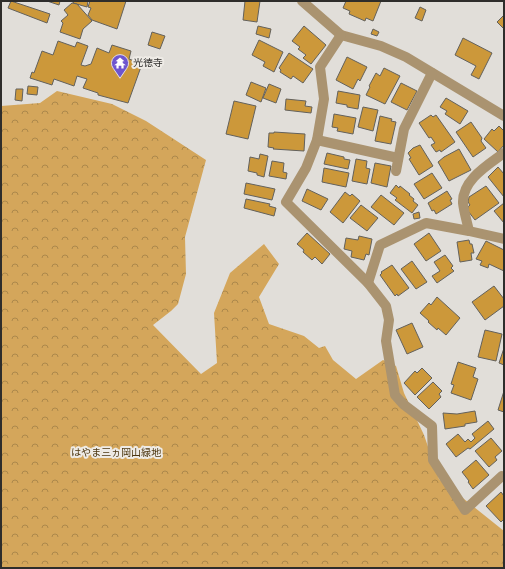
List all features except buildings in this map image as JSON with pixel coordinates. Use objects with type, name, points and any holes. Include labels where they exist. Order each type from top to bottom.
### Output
[{"type":"street","points":[[302,1],[340,35],[381,46],[406,57],[504,116]]},
{"type":"street","points":[[340,35],[320,67],[324,99],[317,140],[306,168],[286,202],[368,283],[386,306],[389,320],[386,341],[395,395],[403,404],[432,426],[433,460],[465,510],[502,476],[504,477]]},
{"type":"street","points":[[396,172],[404,129],[432,73]]},
{"type":"street","points":[[317,140],[398,158]]},
{"type":"street","points":[[469,231],[463,202],[466,188],[474,177],[504,153]]},
{"type":"street","points":[[368,283],[380,245],[426,223],[504,239]]},
{"type":"green space","name":"はやま三ヵ岡山緑地","points":[[57,91],[112,104],[146,121],[206,160],[185,237],[186,274],[178,304],[153,325],[201,374],[217,363],[214,313],[230,273],[264,244],[279,264],[259,297],[269,324],[304,336],[319,348],[325,346],[333,360],[356,379],[383,360],[396,366],[404,393],[424,435],[439,479],[504,531],[504,568],[1,568],[1,106],[40,103]]},
{"type":"place","name":"光徳寺","points":[[120,78]]}]
